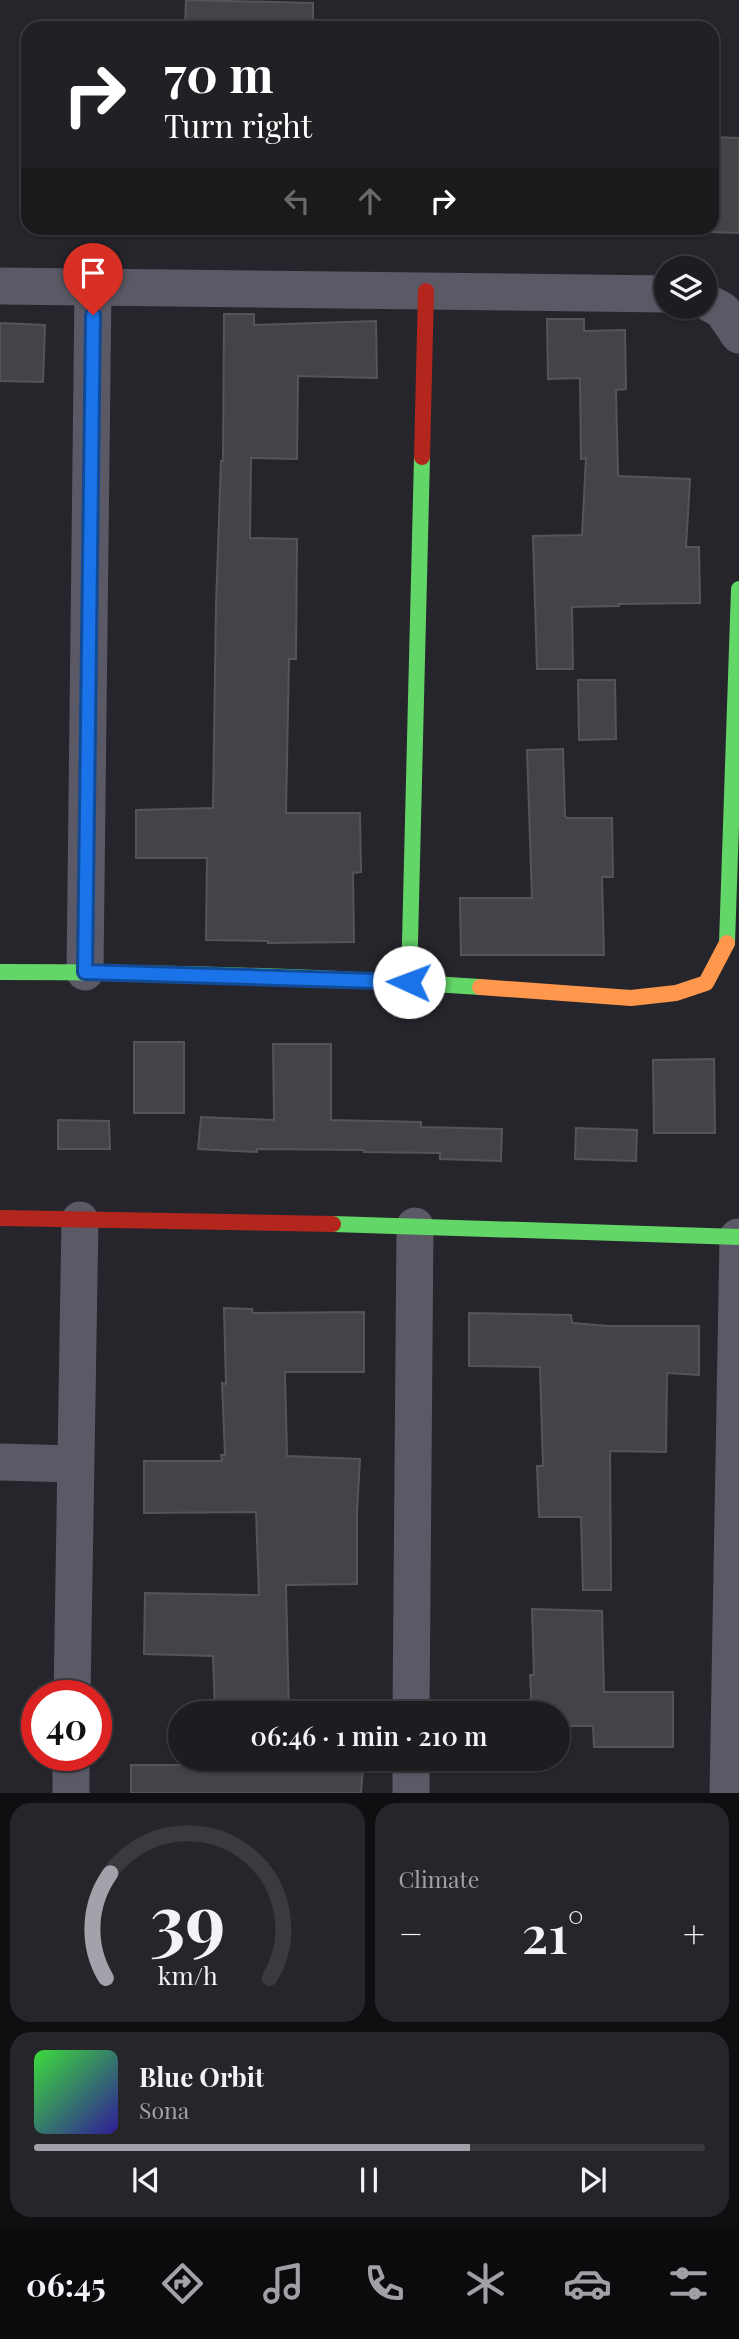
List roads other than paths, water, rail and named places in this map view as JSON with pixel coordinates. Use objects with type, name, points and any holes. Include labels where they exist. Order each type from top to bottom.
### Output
[{"type":"street","points":[[0,286],[654,293]]},
{"type":"street","points":[[85,972],[93,287]]},
{"type":"street","points":[[409,982],[426,291]]},
{"type":"street","points":[[717,307],[722,310],[739,335]]},
{"type":"street","points":[[0,972],[409,982],[631,998],[676,993],[706,983],[727,946],[739,589]]},
{"type":"street","points":[[0,1218],[248,1221],[738,1237],[728,1793]]},
{"type":"street","points":[[72,1680],[79,1220]]},
{"type":"street","points":[[411,1701],[415,1226]]},
{"type":"street","points":[[0,1462],[74,1464]]},
{"type":"street","points":[[71,1771],[71,1793]]},
{"type":"street","points":[[411,1771],[411,1793]]}]
